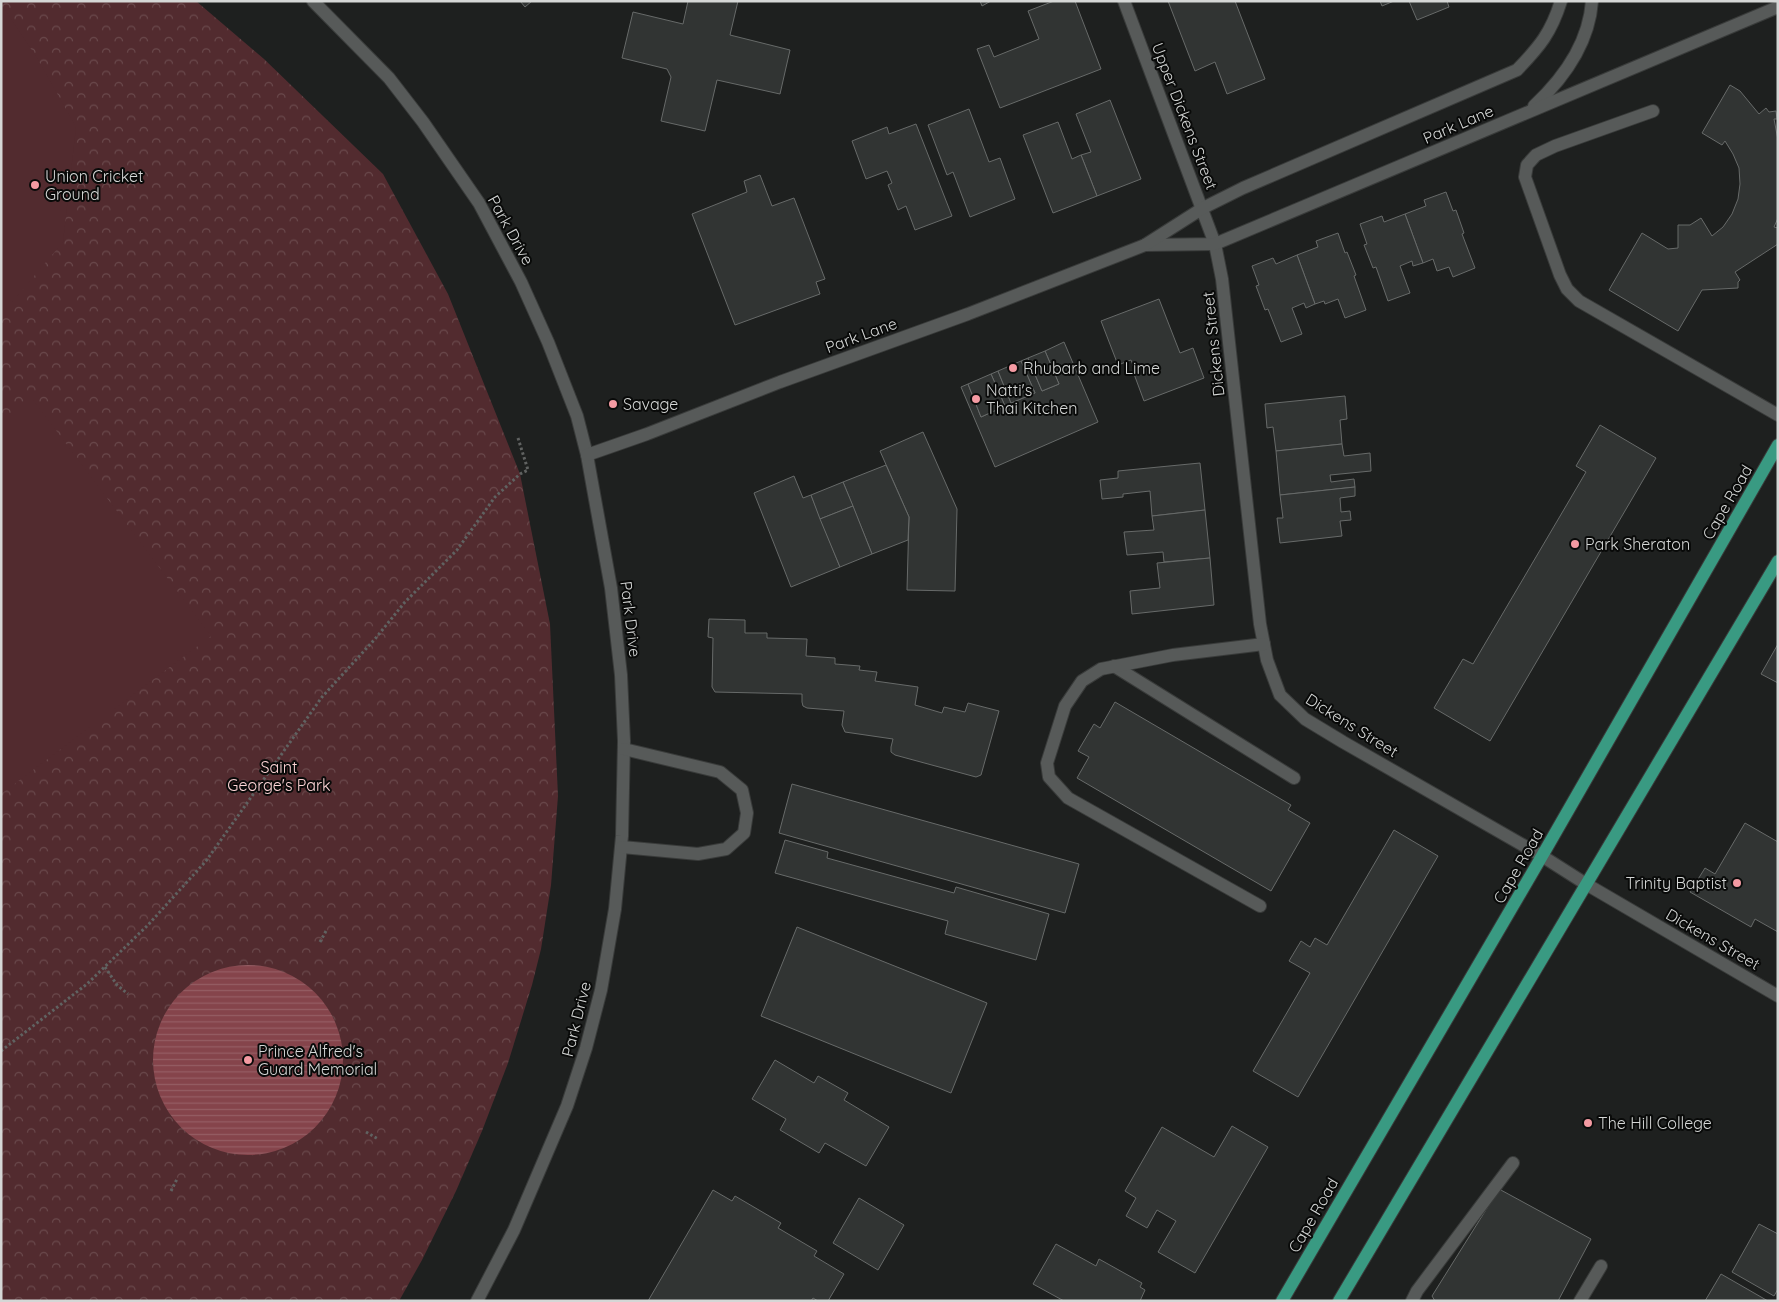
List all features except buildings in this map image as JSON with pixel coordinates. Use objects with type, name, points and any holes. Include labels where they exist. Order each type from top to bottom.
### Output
[{"type":"main road","name":"Cape Road","points":[[1282,1301],[1542,856],[1778,445]]},
{"type":"main road","points":[[1339,1301],[1778,560]]},
{"type":"street","name":"Park Drive","points":[[312,1],[389,78],[423,122],[479,203],[521,282],[548,342],[577,416],[587,454],[611,588],[622,675],[624,749],[622,847],[616,909],[601,990],[568,1106],[514,1230],[477,1301]]},
{"type":"street","name":"Upper Dickens Street","points":[[1124,1],[1215,244]]},
{"type":"street","name":"Park Lane","points":[[587,454],[647,434],[780,382],[968,314],[1146,245],[1203,208],[1243,188],[1517,70],[1540,46],[1555,21],[1561,1]]},
{"type":"street","points":[[1527,112],[1551,90],[1567,69],[1581,45],[1592,1]]},
{"type":"street","name":"Park Lane","points":[[1146,245],[1215,244],[1778,7]]},
{"type":"street","points":[[1653,111],[1555,146],[1536,155],[1527,165],[1525,177],[1560,275],[1567,289],[1579,301],[1778,415]]},
{"type":"street","name":"Dickens Street","points":[[1215,244],[1222,279],[1264,644],[1267,660],[1280,695],[1305,719],[1343,742],[1542,856],[1586,884],[1778,996]]},
{"type":"street","points":[[1260,906],[1068,798],[1050,777],[1047,763],[1065,706],[1082,681],[1101,669],[1173,655],[1264,644]]},
{"type":"street","points":[[1114,666],[1294,778]]},
{"type":"street","points":[[622,847],[698,854],[726,849],[744,833],[747,813],[742,790],[720,772],[624,749]]},
{"type":"street","points":[[1412,1301],[1417,1291],[1513,1163]]},
{"type":"street","points":[[1580,1301],[1601,1266]]},
{"type":"path","points":[[1,1051],[88,984],[148,925],[206,861],[322,697],[375,639],[405,602],[457,550],[495,497],[520,474],[528,470],[518,438]]},
{"type":"path","points":[[320,942],[326,931]]},
{"type":"path","points":[[105,967],[117,985],[128,994]]},
{"type":"path","points":[[366,1132],[378,1139]]},
{"type":"path","points":[[171,1191],[177,1179]]},
{"type":"green space","name":"Saint George's Park","points":[[1,1],[196,1],[264,59],[383,174],[448,294],[520,474],[550,624],[558,796],[551,885],[541,949],[508,1063],[482,1131],[456,1191],[422,1260],[399,1301],[1,1301]]},
{"type":"green space","name":"Union Cricket Ground","points":[[1,4],[37,58],[76,127],[63,242],[1,315]]},
{"type":"green space","points":[[33,400],[211,636],[1,794],[1,424]]},
{"type":"shaded area","points":[[248,965],[267,967],[284,972],[301,981],[315,993],[327,1007],[336,1024],[341,1041],[343,1060],[341,1079],[336,1096],[327,1113],[315,1127],[301,1139],[284,1148],[267,1153],[248,1155],[229,1153],[212,1148],[195,1139],[181,1127],[169,1113],[160,1096],[155,1079],[153,1060],[155,1041],[160,1024],[169,1007],[181,993],[195,981],[212,972],[229,967]]},
{"type":"place","name":"Union Cricket Ground","points":[[35,185]]},
{"type":"place","name":"Rhubarb and Lime","points":[[1013,368]]},
{"type":"place","name":"Natti's Thai Kitchen","points":[[976,399]]},
{"type":"place","name":"Savage","points":[[613,404]]},
{"type":"place","name":"Park Sheraton","points":[[1575,544]]},
{"type":"place","name":"Trinity Baptist","points":[[1737,883]]},
{"type":"place","name":"Prince Alfred's Guard Memorial","points":[[248,1060]]},
{"type":"place","name":"The Hill College","points":[[1588,1123]]}]
